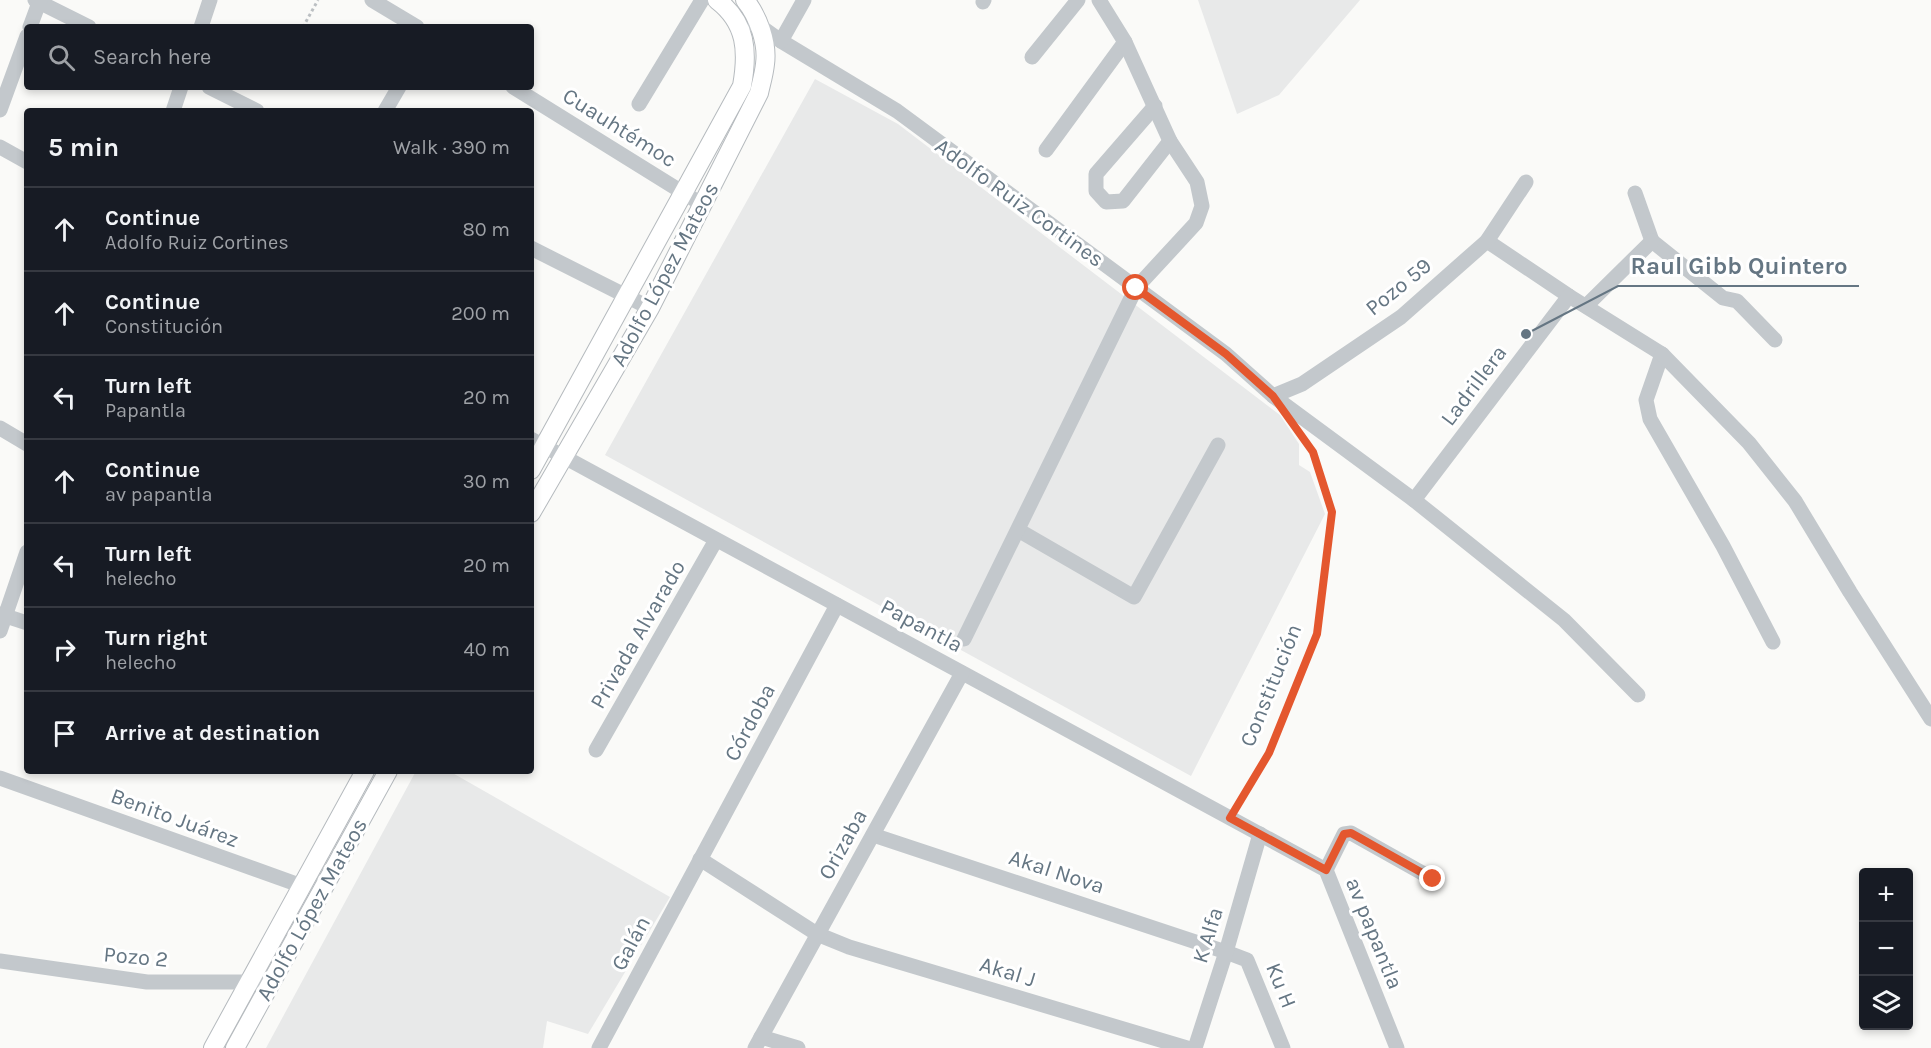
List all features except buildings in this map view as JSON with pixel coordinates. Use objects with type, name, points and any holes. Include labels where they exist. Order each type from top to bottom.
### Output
[{"type":"main road","points":[[717,0],[737,22]]},
{"type":"main road","name":"Adolfo Ruiz Cortines","points":[[745,0],[753,10],[760,26]]},
{"type":"main road","name":"Adolfo López Mateos","points":[[534,458],[538,443],[627,297],[742,86],[746,67],[746,47],[737,22]]},
{"type":"main road","name":"Adolfo López Mateos","points":[[534,508],[650,308],[759,93],[766,62],[760,26]]},
{"type":"main road","name":"Adolfo López Mateos","points":[[213,1048],[363,774]]},
{"type":"main road","name":"Adolfo López Mateos","points":[[235,1048],[386,774]]},
{"type":"street","points":[[202,24],[210,0]]},
{"type":"street","points":[[372,0],[412,24]]},
{"type":"street","points":[[639,104],[702,0]]},
{"type":"street","points":[[781,41],[804,0]]},
{"type":"street","points":[[1032,57],[1078,0]]},
{"type":"street","points":[[964,639],[1136,288],[1196,223],[1202,206],[1197,182],[1170,141],[1125,42],[1099,0]]},
{"type":"street","points":[[31,24],[38,1],[83,24]]},
{"type":"street","name":"Adolfo Ruiz Cortines","points":[[737,22],[760,26],[897,111],[1226,354],[1273,396],[1414,500],[1564,620],[1638,695]]},
{"type":"street","points":[[1046,150],[1125,42]]},
{"type":"street","points":[[0,110],[24,44]]},
{"type":"street","points":[[174,108],[180,90]]},
{"type":"street","points":[[215,90],[251,108]]},
{"type":"street","points":[[388,108],[397,90]]},
{"type":"street","name":"Cuauhtémoc","points":[[518,90],[703,206]]},
{"type":"street","points":[[1155,106],[1096,174],[1096,191],[1106,202],[1123,201],[1170,141]]},
{"type":"street","points":[[0,147],[24,160]]},
{"type":"street","name":"Pozo 59","points":[[1273,396],[1302,384],[1401,317],[1487,241],[1526,182]]},
{"type":"street","points":[[1635,193],[1652,241],[1723,298],[1737,301],[1775,340]]},
{"type":"street","points":[[1487,241],[1662,354],[1749,442],[1795,501],[1931,719]]},
{"type":"street","points":[[1586,306],[1652,241]]},
{"type":"street","points":[[534,250],[650,308]]},
{"type":"street","name":"Ladrillera","points":[[1414,500],[1569,296]]},
{"type":"street","points":[[1662,354],[1646,400],[1650,418],[1723,546],[1773,642]]},
{"type":"street","points":[[0,428],[24,442]]},
{"type":"street","name":"Papantla","points":[[538,443],[1260,834]]},
{"type":"street","points":[[1018,530],[1134,597],[1218,445]]},
{"type":"street","name":"Privada Alvarado","points":[[596,750],[717,540]]},
{"type":"street","points":[[0,631],[3,614],[24,560]]},
{"type":"street","name":"Córdoba","points":[[700,859],[837,605]]},
{"type":"street","points":[[3,614],[24,622]]},
{"type":"street","name":"Orizaba","points":[[758,1043],[963,673]]},
{"type":"street","name":"Benito Juárez","points":[[0,778],[302,886]]},
{"type":"street","points":[[1326,870],[1344,834],[1351,833],[1433,879]]},
{"type":"street","name":"av papantla","points":[[1260,834],[1326,870],[1397,1048]]},
{"type":"street","name":"K Alfa","points":[[1195,1048],[1260,834]]},
{"type":"street","name":"Akal Nova","points":[[873,835],[1226,951]]},
{"type":"street","name":"Akal J","points":[[700,859],[817,933],[849,947],[1187,1048]]},
{"type":"street","name":"Galán","points":[[599,1048],[700,859]]},
{"type":"street","name":"Ku H","points":[[1226,951],[1247,960],[1283,1048]]},
{"type":"street","name":"Pozo 2","points":[[0,961],[147,982],[270,982]]},
{"type":"street","points":[[758,1043],[798,1048]]},
{"type":"path","points":[[305,24],[318,0]]},
{"type":"path","name":"Constitución","points":[[1230,818],[1269,753],[1317,634],[1332,512],[1313,452],[1299,433]]},
{"type":"shaded area","points":[[1198,0],[1360,0],[1279,95],[1237,114]]},
{"type":"shaded area","points":[[815,79],[898,124],[1280,415],[1299,444],[1299,465],[1310,472],[1325,514],[1191,776],[605,455]]},
{"type":"shaded area","points":[[414,774],[454,774],[670,897],[588,1034],[547,1021],[543,1048],[266,1048]]},
{"type":"place","name":"Raul Gibb Quintero","points":[[1526,334]]},
{"type":"route","points":[[1136,288],[1226,354],[1273,396],[1313,452],[1332,512],[1317,634],[1269,753],[1230,818],[1326,870],[1344,834],[1351,833],[1433,879]]}]
